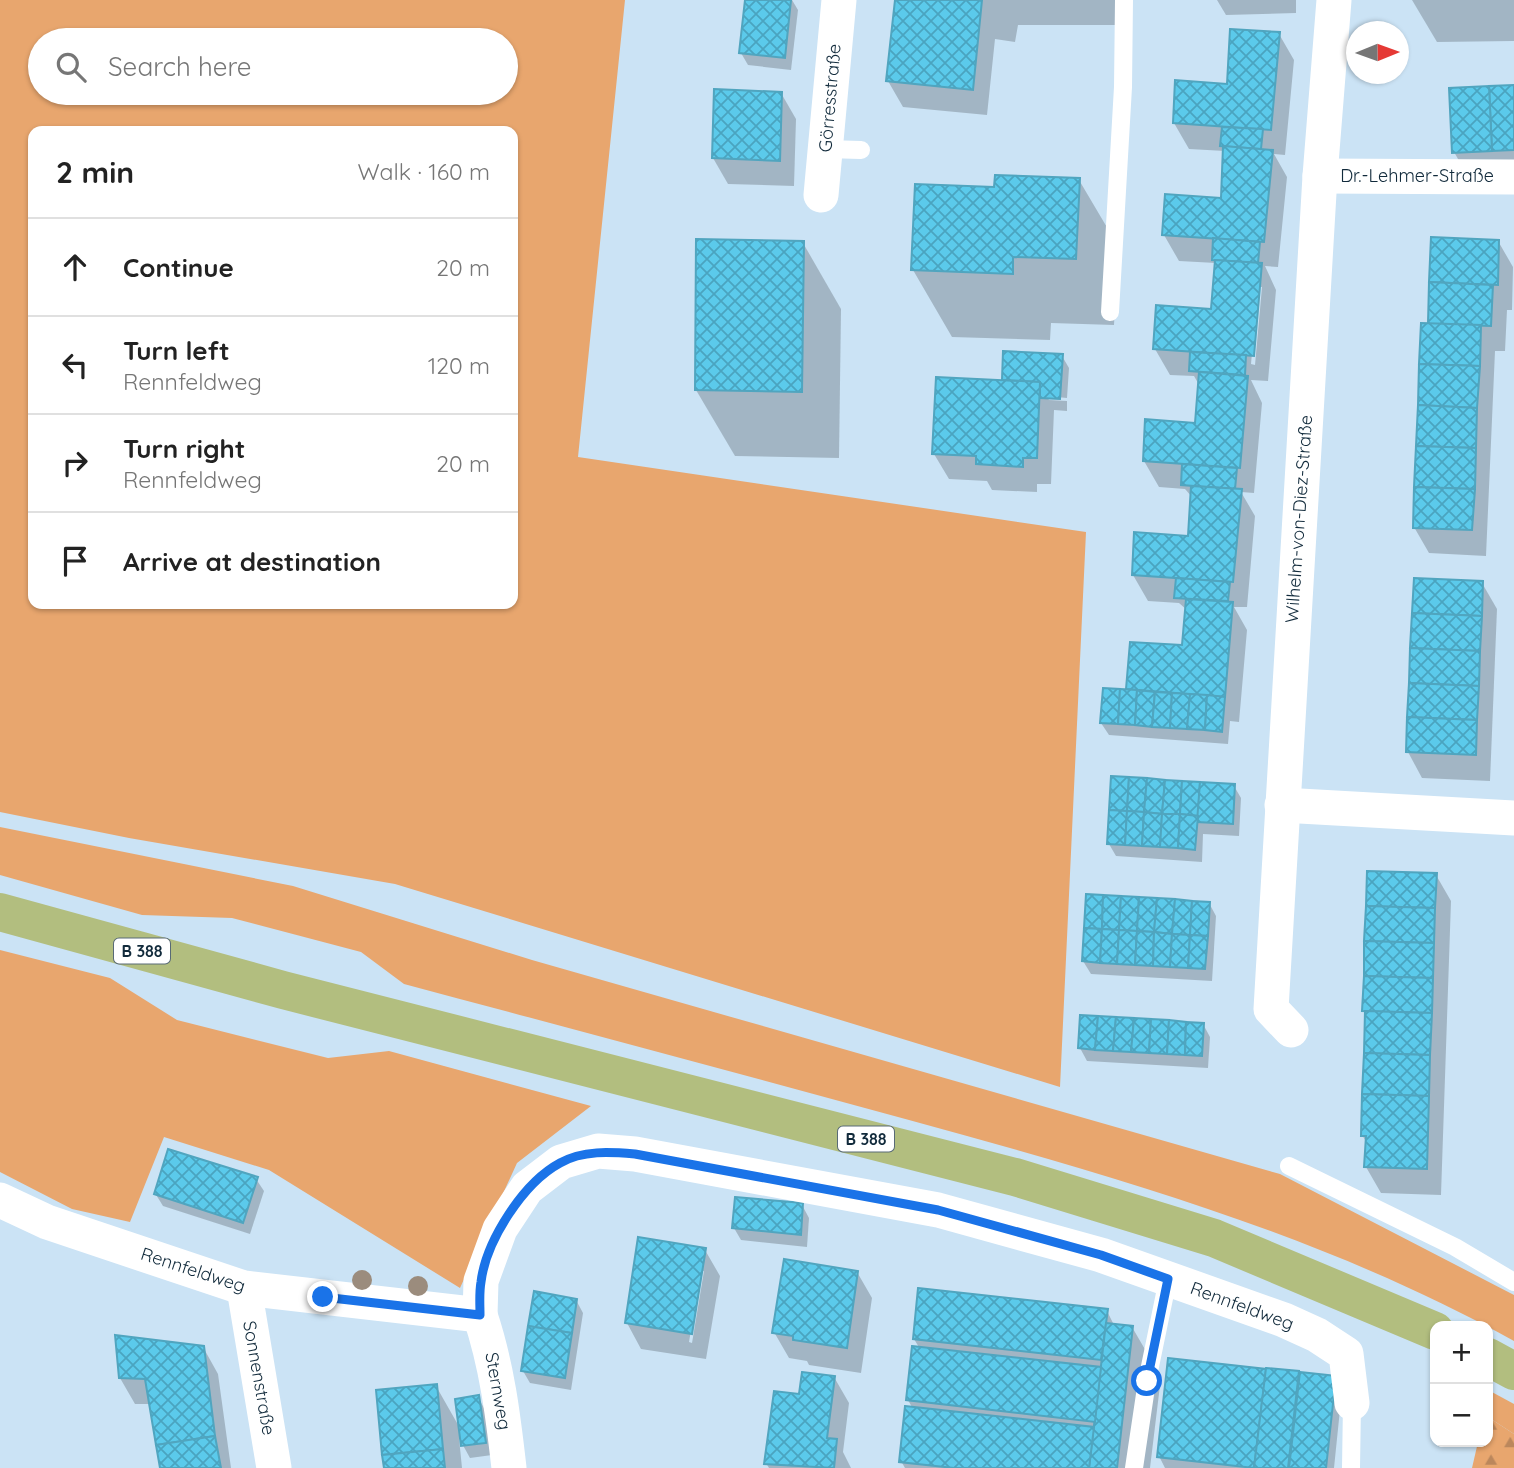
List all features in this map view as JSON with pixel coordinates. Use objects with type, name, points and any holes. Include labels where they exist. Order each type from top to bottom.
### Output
[{"type":"main road","name":"B 388","points":[[0,912],[283,990],[1015,1177],[1214,1238],[1430,1329]]},
{"type":"main road","points":[[1493,1360],[1514,1371]]},
{"type":"street","name":"Görresstraße","points":[[821,195],[839,0]]},
{"type":"street","name":"Wilhelm-von-Diez-Straße","points":[[1291,1030],[1271,1009],[1320,176],[1334,0]]},
{"type":"street","name":"Dr.-Lehmer-Straße","points":[[1320,176],[1514,177]]},
{"type":"street","points":[[1282,805],[1514,818]]},
{"type":"street","name":"Rennfeldweg","points":[[0,1200],[47,1222],[244,1287],[480,1315],[481,1280],[500,1229],[527,1188],[561,1162],[598,1151],[635,1154],[938,1210],[1101,1255],[1284,1320],[1317,1335],[1346,1354],[1352,1402]]},
{"type":"street","name":"Sonnenstraße","points":[[244,1287],[274,1468]]},
{"type":"street","name":"Sternweg","points":[[480,1315],[492,1350],[502,1401],[509,1468]]},
{"type":"lane","points":[[1110,312],[1123,86],[1124,0]]},
{"type":"lane","points":[[826,149],[861,150]]},
{"type":"lane","points":[[1289,1166],[1455,1247],[1514,1282]]},
{"type":"lane","points":[[1134,1468],[1147,1381],[1168,1279]]},
{"type":"lane","points":[[1351,1468],[1352,1402]]},
{"type":"green space","points":[[0,0],[625,0],[578,457],[1086,532],[1060,1087],[395,884],[129,838],[0,812]]},
{"type":"green space","points":[[0,827],[293,886],[532,960],[1280,1174],[1514,1295],[1514,1341],[1493,1330],[1493,1321],[1476,1321],[1370,1270],[1219,1212],[1142,1187],[986,1141],[404,984],[361,952],[232,918],[142,915],[0,875]]},
{"type":"green space","points":[[0,950],[110,978],[177,1020],[328,1058],[389,1051],[591,1106],[517,1163],[460,1288],[269,1170],[164,1137],[130,1222],[72,1209],[0,1172]]},
{"type":"green space","points":[[1493,1393],[1514,1404],[1514,1434],[1493,1420]]},
{"type":"green space","points":[[1493,1420],[1514,1434],[1514,1468],[1472,1468],[1477,1447],[1493,1447]]},
{"type":"building","points":[[745,0],[791,0],[785,58],[739,53]]},
{"type":"building","points":[[895,0],[982,0],[973,90],[886,81]]},
{"type":"building","points":[[1230,29],[1280,32],[1271,130],[1173,123],[1175,80],[1227,84]]},
{"type":"building","points":[[1514,85],[1514,150],[1492,151],[1489,86]]},
{"type":"building","points":[[1489,86],[1492,151],[1452,153],[1449,88]]},
{"type":"building","points":[[714,89],[782,92],[780,161],[712,158]]},
{"type":"building","points":[[1222,127],[1263,129],[1261,149],[1220,146]]},
{"type":"building","points":[[1223,146],[1273,150],[1264,242],[1162,235],[1165,194],[1221,198]]},
{"type":"building","points":[[995,175],[1080,178],[1076,259],[1013,257],[1013,274],[911,270],[915,184],[994,187]]},
{"type":"building","points":[[1431,237],[1499,240],[1498,285],[1429,282]]},
{"type":"building","points":[[1213,238],[1260,242],[1258,263],[1212,260]]},
{"type":"building","points":[[696,239],[804,241],[802,392],[695,390]]},
{"type":"building","points":[[1215,260],[1262,263],[1254,356],[1153,349],[1156,305],[1211,309]]},
{"type":"building","points":[[1429,282],[1493,285],[1491,326],[1428,324]]},
{"type":"building","points":[[1421,323],[1481,325],[1480,366],[1419,364]]},
{"type":"building","points":[[1003,351],[1063,354],[1060,399],[1040,398],[1040,382],[1002,380]]},
{"type":"building","points":[[1190,352],[1246,355],[1245,375],[1189,371]]},
{"type":"building","points":[[1419,364],[1480,366],[1477,408],[1418,405]]},
{"type":"building","points":[[1199,372],[1248,376],[1240,468],[1143,461],[1145,419],[1195,423]]},
{"type":"building","points":[[936,377],[1040,382],[1037,458],[1023,458],[1023,467],[976,464],[976,456],[932,454]]},
{"type":"building","points":[[1418,405],[1477,408],[1476,448],[1416,446]]},
{"type":"building","points":[[1416,446],[1476,448],[1475,489],[1414,487]]},
{"type":"building","points":[[1182,464],[1237,468],[1235,489],[1181,485]]},
{"type":"building","points":[[1191,486],[1242,489],[1233,582],[1132,575],[1134,532],[1188,536]]},
{"type":"building","points":[[1414,487],[1475,489],[1472,530],[1413,528]]},
{"type":"building","points":[[1176,578],[1230,582],[1228,601],[1174,598]]},
{"type":"building","points":[[1414,578],[1483,581],[1482,616],[1412,613]]},
{"type":"building","points":[[1186,599],[1233,602],[1225,697],[1126,689],[1130,642],[1182,645]]},
{"type":"building","points":[[1412,613],[1482,616],[1480,651],[1410,648]]},
{"type":"building","points":[[1410,648],[1480,651],[1479,686],[1409,683]]},
{"type":"building","points":[[1409,683],[1479,686],[1477,720],[1407,717]]},
{"type":"building","points":[[1103,688],[1120,689],[1118,724],[1100,723]]},
{"type":"building","points":[[1120,689],[1137,690],[1135,725],[1118,724]]},
{"type":"building","points":[[1137,690],[1155,692],[1152,727],[1135,725]]},
{"type":"building","points":[[1155,692],[1172,693],[1170,728],[1152,727]]},
{"type":"building","points":[[1172,693],[1190,694],[1187,729],[1170,728]]},
{"type":"building","points":[[1190,694],[1207,695],[1205,730],[1187,729]]},
{"type":"building","points":[[1207,695],[1225,697],[1222,732],[1205,730]]},
{"type":"building","points":[[1407,717],[1477,720],[1476,755],[1406,752]]},
{"type":"building","points":[[1111,776],[1129,777],[1127,811],[1109,810]]},
{"type":"building","points":[[1129,777],[1147,778],[1144,812],[1127,811]]},
{"type":"building","points":[[1147,778],[1165,780],[1162,814],[1144,812]]},
{"type":"building","points":[[1165,780],[1182,781],[1180,814],[1162,814]]},
{"type":"building","points":[[1182,781],[1200,782],[1198,816],[1180,814]]},
{"type":"building","points":[[1200,782],[1235,784],[1233,824],[1197,822]]},
{"type":"building","points":[[1109,810],[1127,811],[1125,845],[1107,844]]},
{"type":"building","points":[[1127,811],[1144,812],[1142,846],[1125,845]]},
{"type":"building","points":[[1144,812],[1162,814],[1160,847],[1142,846]]},
{"type":"building","points":[[1162,814],[1180,814],[1178,848],[1160,847]]},
{"type":"building","points":[[1180,814],[1198,816],[1195,850],[1178,848]]},
{"type":"building","points":[[1367,871],[1437,873],[1435,908],[1366,906]]},
{"type":"building","points":[[1086,894],[1103,895],[1102,929],[1084,928]]},
{"type":"building","points":[[1103,895],[1121,896],[1119,930],[1102,929]]},
{"type":"building","points":[[1121,896],[1139,897],[1137,931],[1119,930]]},
{"type":"building","points":[[1139,897],[1157,898],[1154,932],[1137,931]]},
{"type":"building","points":[[1157,898],[1175,899],[1172,934],[1154,932]]},
{"type":"building","points":[[1175,899],[1192,901],[1190,935],[1172,934]]},
{"type":"building","points":[[1192,901],[1210,902],[1208,936],[1190,935]]},
{"type":"building","points":[[1366,906],[1435,908],[1434,943],[1364,941]]},
{"type":"building","points":[[1084,928],[1102,929],[1100,963],[1082,961]]},
{"type":"building","points":[[1102,929],[1119,930],[1117,964],[1100,963]]},
{"type":"building","points":[[1119,930],[1137,931],[1135,965],[1117,964]]},
{"type":"building","points":[[1137,931],[1154,932],[1153,966],[1135,965]]},
{"type":"building","points":[[1154,932],[1172,934],[1170,967],[1153,966]]},
{"type":"building","points":[[1172,934],[1190,935],[1188,968],[1170,967]]},
{"type":"building","points":[[1190,935],[1208,936],[1205,969],[1188,968]]},
{"type":"building","points":[[1364,941],[1434,943],[1433,978],[1364,976]]},
{"type":"building","points":[[1364,976],[1433,978],[1432,1013],[1362,1011]]},
{"type":"building","points":[[1365,1011],[1432,1013],[1430,1055],[1364,1053]]},
{"type":"building","points":[[1080,1015],[1098,1016],[1095,1050],[1078,1048]]},
{"type":"building","points":[[1098,1016],[1116,1017],[1113,1051],[1095,1050]]},
{"type":"building","points":[[1116,1017],[1134,1018],[1131,1052],[1113,1051]]},
{"type":"building","points":[[1134,1018],[1151,1019],[1149,1053],[1131,1052]]},
{"type":"building","points":[[1151,1019],[1169,1020],[1167,1054],[1149,1053]]},
{"type":"building","points":[[1169,1020],[1186,1022],[1185,1055],[1167,1054]]},
{"type":"building","points":[[1186,1022],[1204,1023],[1202,1056],[1185,1055]]},
{"type":"building","points":[[1364,1053],[1430,1055],[1429,1096],[1362,1094]]},
{"type":"building","points":[[1362,1094],[1429,1096],[1427,1169],[1364,1167],[1366,1136],[1361,1136]]},
{"type":"building","points":[[168,1149],[258,1177],[243,1223],[154,1194]]},
{"type":"building","points":[[735,1197],[803,1203],[801,1235],[732,1228]]},
{"type":"building","points":[[638,1237],[706,1248],[692,1334],[625,1323]]},
{"type":"building","points":[[784,1259],[858,1271],[847,1348],[793,1340],[793,1336],[772,1333]]},
{"type":"building","points":[[918,1288],[1108,1309],[1101,1360],[913,1339]]},
{"type":"building","points":[[534,1291],[577,1299],[572,1333],[528,1326]]},
{"type":"building","points":[[1106,1323],[1133,1326],[1117,1468],[1089,1468]]},
{"type":"building","points":[[528,1326],[572,1333],[565,1378],[521,1371]]},
{"type":"building","points":[[115,1335],[204,1346],[215,1436],[156,1445],[145,1379],[119,1378]]},
{"type":"building","points":[[912,1346],[1101,1367],[1095,1422],[906,1400]]},
{"type":"building","points":[[1168,1358],[1266,1369],[1254,1468],[1157,1457]]},
{"type":"building","points":[[1266,1368],[1299,1371],[1288,1468],[1254,1468]]},
{"type":"building","points":[[802,1372],[835,1376],[827,1438],[837,1439],[834,1468],[764,1464],[774,1391],[799,1394]]},
{"type":"building","points":[[1300,1372],[1336,1376],[1326,1468],[1289,1468]]},
{"type":"building","points":[[437,1384],[443,1449],[382,1455],[376,1390]]},
{"type":"building","points":[[479,1395],[486,1443],[461,1446],[455,1399]]},
{"type":"building","points":[[905,1406],[1094,1427],[1089,1468],[954,1468],[899,1462]]},
{"type":"building","points":[[215,1436],[221,1468],[160,1468],[156,1445]]},
{"type":"building","points":[[443,1449],[445,1468],[384,1468],[382,1455]]},
{"type":"route","points":[[323,1297],[480,1315],[481,1280],[500,1229],[527,1188],[561,1162],[598,1151],[635,1154],[938,1210],[1101,1255],[1168,1279],[1147,1381]]}]
